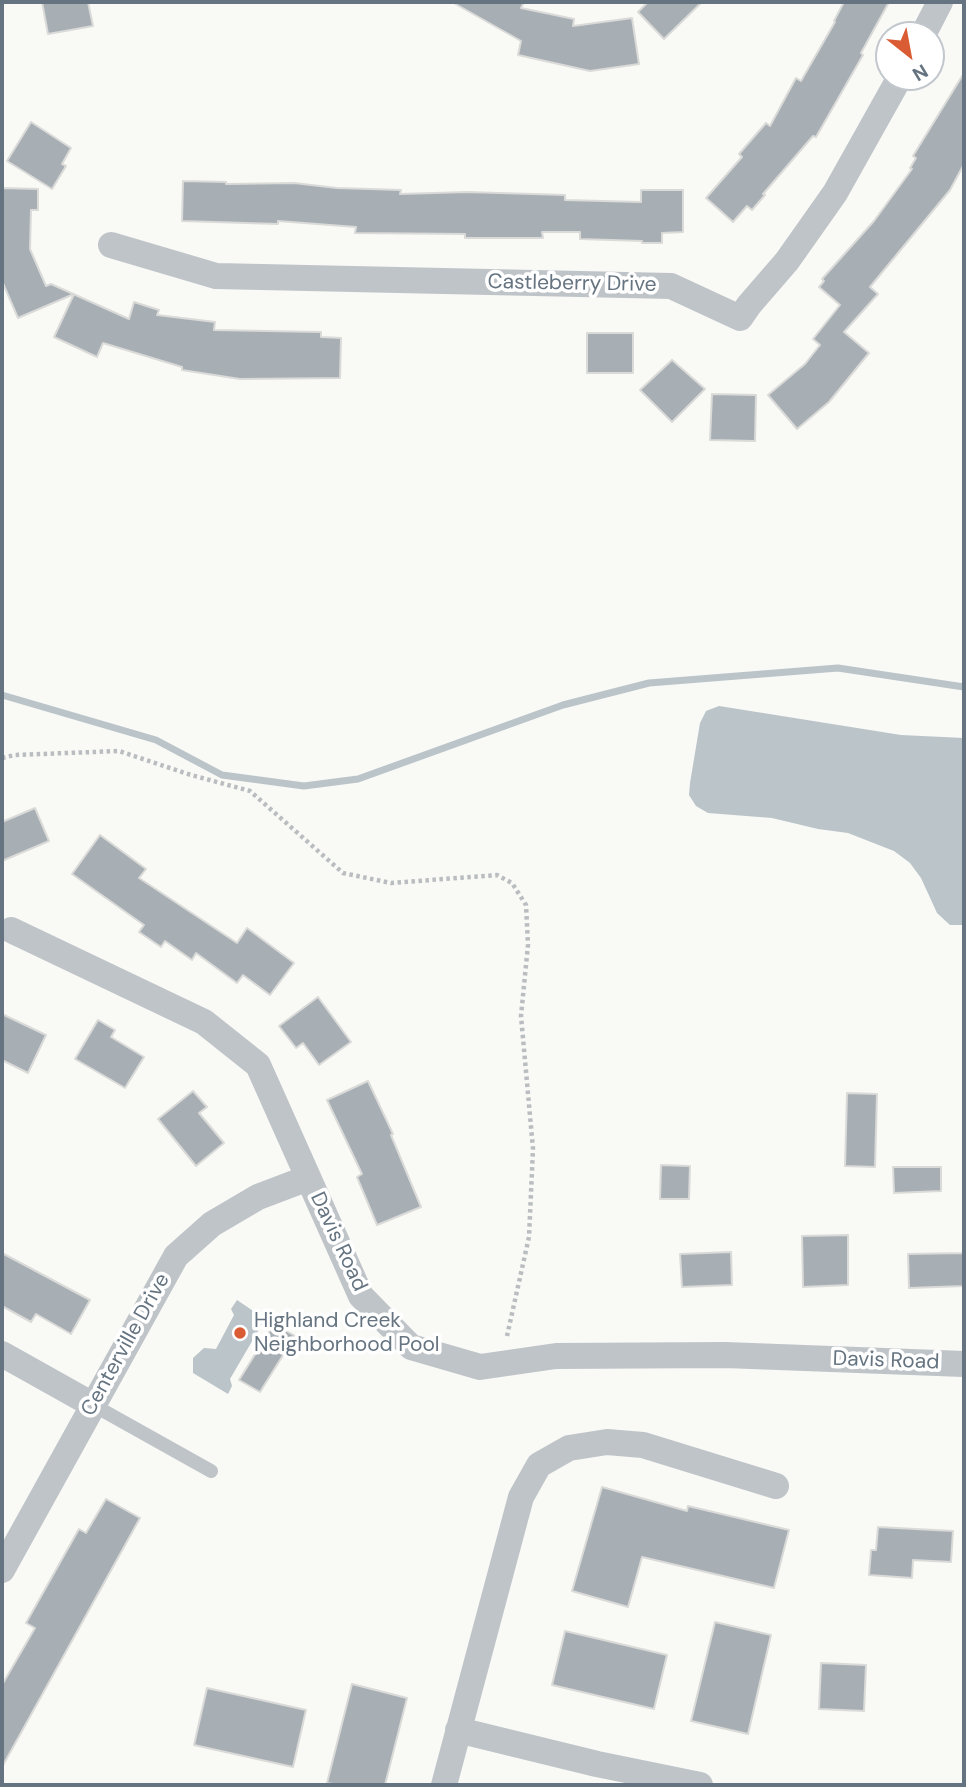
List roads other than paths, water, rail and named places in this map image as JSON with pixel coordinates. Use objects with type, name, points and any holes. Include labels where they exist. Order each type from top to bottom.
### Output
[{"type":"street","points":[[930,21],[940,2]]},
{"type":"street","name":"Castleberry Drive","points":[[111,245],[216,276],[671,286],[740,318],[787,261],[835,193],[892,91]]},
{"type":"street","name":"Davis Road","points":[[11,930],[204,1022],[258,1065],[361,1296],[411,1347],[480,1367],[556,1356],[712,1355],[964,1364]]},
{"type":"street","name":"Centerville Drive","points":[[2,1570],[176,1256],[212,1224],[258,1197],[308,1178]]},
{"type":"street","points":[[2,1354],[93,1405]]},
{"type":"street","points":[[444,1785],[521,1497],[539,1465],[569,1448],[607,1442],[643,1445],[776,1486]]},
{"type":"street","points":[[458,1730],[597,1764],[700,1785]]},
{"type":"lane","points":[[93,1405],[211,1471]]},
{"type":"waterway","points":[[2,695],[156,740],[222,775],[304,786],[358,779],[563,705],[649,683],[838,668],[964,687]]},
{"type":"place","name":"Highland Creek Neighborhood Pool","points":[[240,1333]]}]
